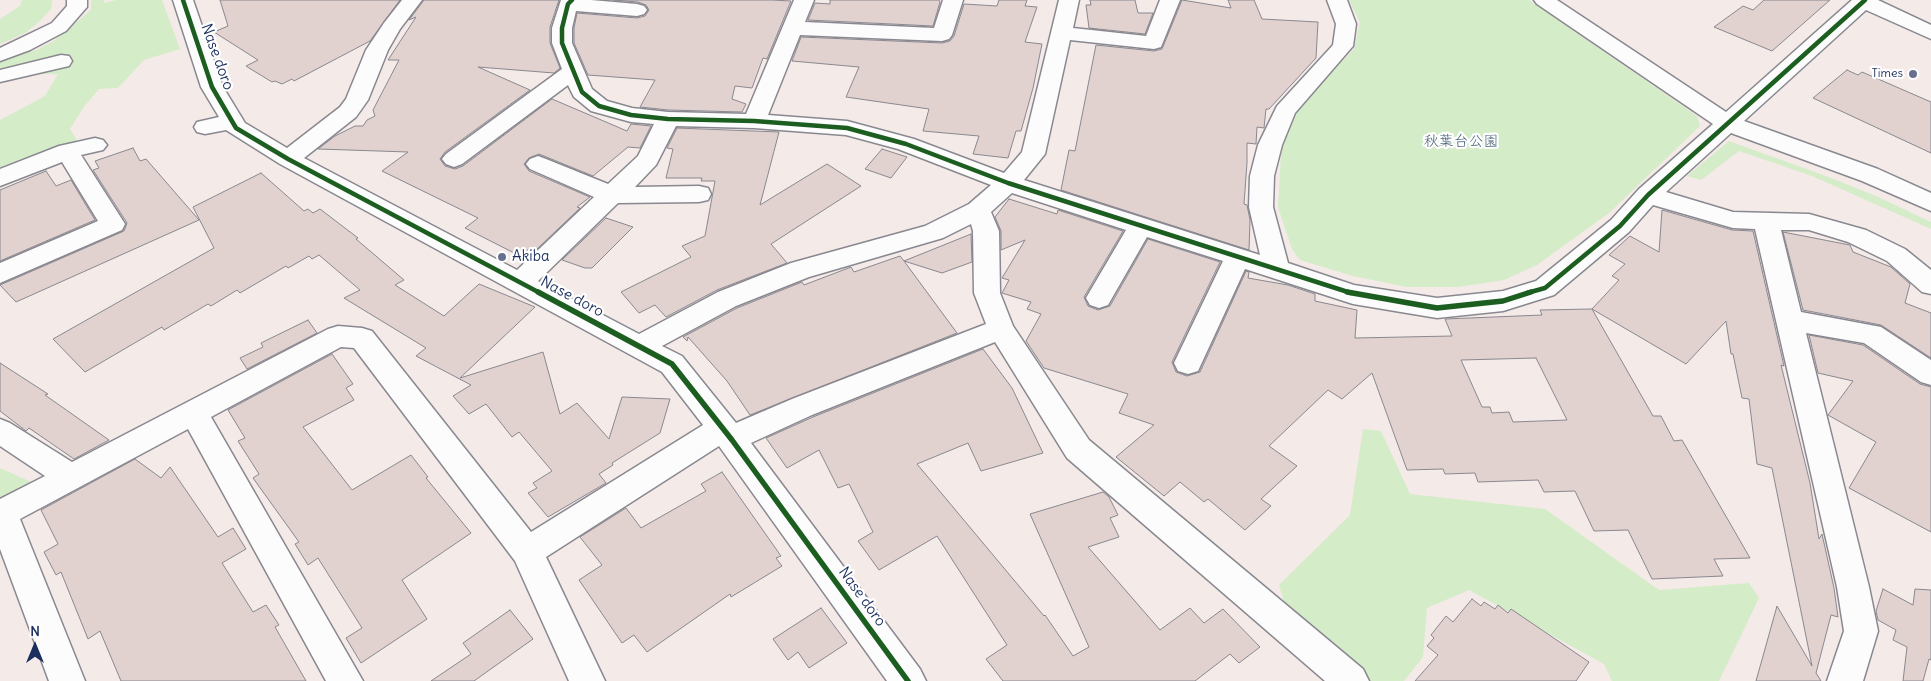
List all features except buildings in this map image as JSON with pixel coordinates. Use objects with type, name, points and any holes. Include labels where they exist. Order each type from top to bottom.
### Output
[{"type":"street","points":[[0,55],[23,46],[59,26],[77,7],[77,0]]},
{"type":"street","name":"Nase doro","points":[[183,0],[212,87],[236,128],[288,159],[672,364],[727,434],[908,681]]},
{"type":"street","points":[[288,159],[348,112],[357,100],[377,50],[391,27],[412,0]]},
{"type":"street","points":[[754,121],[804,0]]},
{"type":"street","points":[[793,28],[942,35],[953,0]]},
{"type":"street","points":[[638,346],[736,295],[800,270],[934,232],[978,210],[1008,183],[1033,154],[1069,0]]},
{"type":"street","points":[[1061,33],[1154,43],[1170,0]]},
{"type":"street","points":[[1276,269],[1261,207],[1262,176],[1270,145],[1285,111],[1343,46],[1346,24],[1338,0]]},
{"type":"street","points":[[1544,0],[1727,123],[1870,175],[1931,203]]},
{"type":"street","points":[[637,10],[570,2],[562,28],[562,44],[572,72],[582,92],[599,106],[631,115],[668,119],[754,121],[847,128],[906,144],[1008,183],[1353,294],[1437,308],[1503,301],[1544,288],[1620,226],[1648,195],[1864,0],[1931,33]]},
{"type":"street","points":[[0,76],[61,61]]},
{"type":"street","points":[[454,160],[572,72]]},
{"type":"street","points":[[520,283],[648,160],[668,119]]},
{"type":"street","points":[[205,127],[233,122]]},
{"type":"street","points":[[0,178],[66,151],[95,145]]},
{"type":"street","points":[[0,274],[113,224],[66,151]]},
{"type":"street","points":[[538,164],[611,195],[699,194]]},
{"type":"street","points":[[1648,195],[1733,220],[1809,222],[1856,236],[1896,255],[1931,285]]},
{"type":"street","points":[[978,210],[986,231],[987,293],[1001,329],[1078,449],[1351,681]]},
{"type":"street","points":[[1766,221],[1853,587],[1861,631],[1845,681]]},
{"type":"street","points":[[1099,298],[1141,226]]},
{"type":"street","points":[[1188,363],[1238,257]]},
{"type":"street","points":[[1790,320],[1871,334],[1931,374]]},
{"type":"street","points":[[527,552],[727,434],[747,431],[802,407],[1001,329]]},
{"type":"street","points":[[67,681],[1,513],[338,336],[362,338],[527,552],[577,677]]},
{"type":"street","points":[[193,412],[346,681]]},
{"type":"street","points":[[0,431],[71,477]]},
{"type":"green space","points":[[22,0],[52,0],[51,9],[25,33],[0,44],[0,19],[20,6]]},
{"type":"green space","points":[[91,0],[104,0],[104,3],[116,0],[162,0],[180,49],[144,60],[118,88],[99,89],[83,108],[70,129],[77,140],[0,171],[0,120],[45,96],[58,74],[29,74],[0,70],[0,61],[39,49],[55,40],[91,10]]},
{"type":"green space","name":"秋葉台公園","points":[[1349,0],[1529,0],[1697,116],[1700,126],[1609,213],[1537,265],[1504,280],[1458,287],[1407,287],[1353,276],[1300,260],[1292,249],[1278,207],[1281,154],[1290,121],[1311,94],[1354,49],[1360,22]]},
{"type":"green space","points":[[1729,141],[1878,197],[1931,222],[1931,229],[1812,176],[1739,151],[1701,180],[1687,176]]},
{"type":"green space","points":[[1363,429],[1381,431],[1410,494],[1545,509],[1659,590],[1749,583],[1759,598],[1719,681],[1612,681],[1604,664],[1469,590],[1427,608],[1423,657],[1404,681],[1371,681],[1287,612],[1279,585],[1350,515]]},
{"type":"green space","points":[[0,468],[31,482],[0,498]]},
{"type":"cycle path","points":[[183,0],[212,87],[236,128],[288,159],[672,364],[732,440],[908,681]]},
{"type":"cycle path","points":[[572,0],[568,4],[562,28],[562,43],[582,92],[599,106],[631,115],[668,119],[754,121],[847,128],[906,144],[1008,183],[1353,294],[1437,308],[1503,301],[1545,288],[1620,226],[1648,195],[1865,0]]},
{"type":"place","name":"Times","points":[[1913,74]]},
{"type":"place","name":"Akiba","points":[[502,257]]}]
